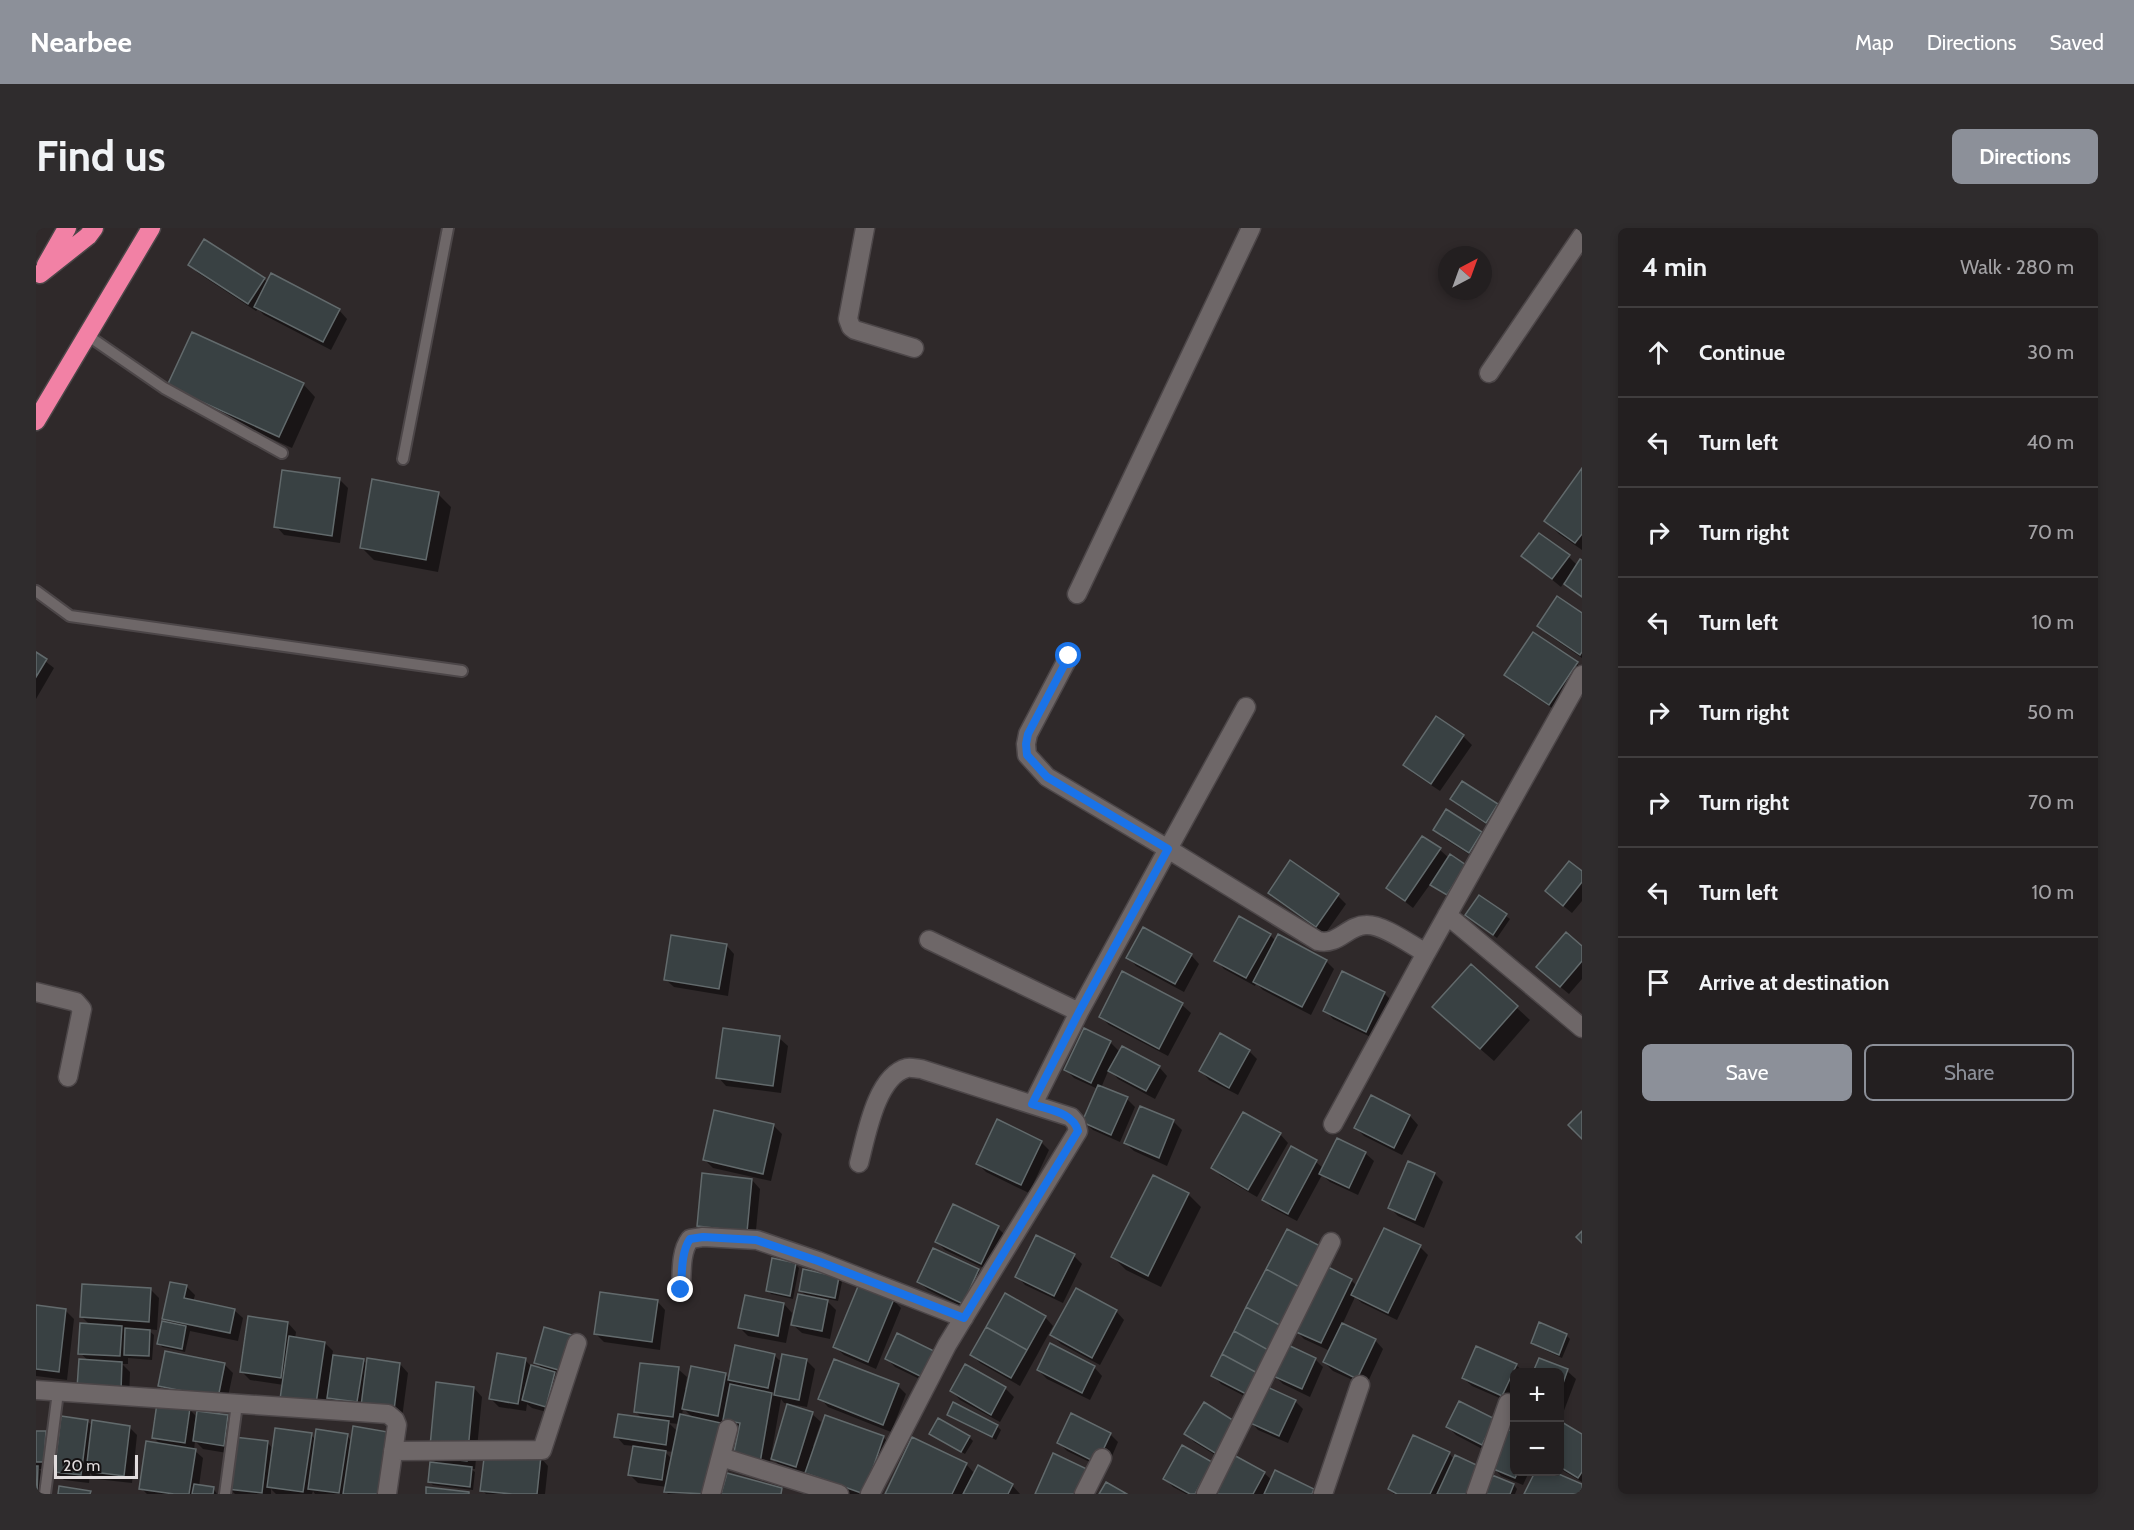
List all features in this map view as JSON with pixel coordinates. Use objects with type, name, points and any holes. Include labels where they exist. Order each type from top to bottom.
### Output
[{"type":"highway","points":[[38,278],[67,228]]},
{"type":"highway","points":[[38,278],[88,236],[94,228]]},
{"type":"highway","points":[[36,421],[151,228]]},
{"type":"street","points":[[865,228],[848,319],[851,327],[914,348]]},
{"type":"street","points":[[1077,594],[1251,228]]},
{"type":"street","points":[[1489,373],[1582,236]]},
{"type":"street","points":[[1069,656],[1028,734],[1026,744],[1027,755],[1047,777],[1318,941],[1331,942],[1367,925],[1386,931],[1426,953]]},
{"type":"street","points":[[1333,1124],[1582,675]]},
{"type":"street","points":[[1032,1104],[1079,1012],[1246,707]]},
{"type":"street","points":[[1447,915],[1582,1028]]},
{"type":"street","points":[[929,939],[1079,1012]]},
{"type":"street","points":[[36,992],[76,1002],[82,1009],[68,1077]]},
{"type":"street","points":[[859,1163],[877,1099],[895,1075],[907,1068],[921,1069],[1071,1118],[1076,1123],[1078,1131],[947,1345],[870,1494]]},
{"type":"street","points":[[681,1290],[686,1244],[690,1239],[703,1237],[756,1240],[818,1261],[964,1318]]},
{"type":"street","points":[[1206,1494],[1331,1242]]},
{"type":"street","points":[[393,1451],[542,1450],[577,1342]]},
{"type":"street","points":[[1323,1494],[1360,1385]]},
{"type":"street","points":[[36,1390],[388,1414],[397,1425],[387,1494]]},
{"type":"street","points":[[1476,1494],[1508,1403]]},
{"type":"street","points":[[711,1494],[728,1429]]},
{"type":"street","points":[[721,1457],[839,1494]]},
{"type":"street","points":[[1084,1494],[1102,1458]]},
{"type":"lane","points":[[403,459],[448,228]]},
{"type":"lane","points":[[87,335],[164,388],[282,453]]},
{"type":"lane","points":[[36,591],[70,616],[462,671]]},
{"type":"lane","points":[[45,1494],[58,1392]]},
{"type":"lane","points":[[225,1494],[237,1404]]},
{"type":"building","points":[[204,239],[265,278],[248,304],[188,265]]},
{"type":"building","points":[[271,273],[340,309],[323,342],[254,307]]},
{"type":"building","points":[[192,332],[304,383],[279,437],[167,386]]},
{"type":"building","points":[[1582,468],[1582,534],[1575,543],[1544,521]]},
{"type":"building","points":[[282,470],[340,478],[332,536],[274,527]]},
{"type":"building","points":[[372,479],[439,492],[426,560],[360,548]]},
{"type":"building","points":[[1539,533],[1570,555],[1552,579],[1521,556]]},
{"type":"building","points":[[1580,559],[1582,560],[1582,597],[1564,584]]},
{"type":"building","points":[[1557,596],[1582,613],[1582,652],[1580,655],[1537,626]]},
{"type":"building","points":[[1533,632],[1578,662],[1549,705],[1504,675]]},
{"type":"building","points":[[36,652],[47,659],[36,677]]},
{"type":"building","points":[[1436,716],[1464,735],[1431,784],[1403,765]]},
{"type":"building","points":[[1462,781],[1498,804],[1486,823],[1450,799]]},
{"type":"building","points":[[1446,809],[1482,832],[1469,853],[1433,830]]},
{"type":"building","points":[[1422,836],[1441,848],[1405,901],[1386,888]]},
{"type":"building","points":[[1450,854],[1466,865],[1447,895],[1430,885]]},
{"type":"building","points":[[1290,860],[1339,894],[1316,927],[1268,893]]},
{"type":"building","points":[[1569,861],[1582,871],[1582,882],[1563,906],[1545,891]]},
{"type":"building","points":[[1479,895],[1507,914],[1493,935],[1465,915]]},
{"type":"building","points":[[1239,916],[1271,934],[1246,978],[1214,961]]},
{"type":"building","points":[[1143,927],[1192,954],[1175,984],[1126,958]]},
{"type":"building","points":[[1566,932],[1582,946],[1582,961],[1560,987],[1536,967]]},
{"type":"building","points":[[1278,934],[1327,960],[1302,1007],[1253,982]]},
{"type":"building","points":[[671,935],[727,944],[719,989],[664,980]]},
{"type":"building","points":[[1471,964],[1518,1006],[1480,1049],[1432,1007]]},
{"type":"building","points":[[1122,971],[1183,1003],[1159,1049],[1099,1017]]},
{"type":"building","points":[[1342,971],[1385,992],[1366,1032],[1323,1011]]},
{"type":"building","points":[[723,1028],[780,1036],[773,1086],[716,1078]]},
{"type":"building","points":[[1084,1028],[1111,1041],[1091,1083],[1064,1070]]},
{"type":"building","points":[[1220,1033],[1250,1050],[1229,1088],[1199,1071]]},
{"type":"building","points":[[1122,1046],[1160,1066],[1146,1091],[1108,1071]]},
{"type":"building","points":[[1098,1085],[1128,1097],[1111,1135],[1082,1122]]},
{"type":"building","points":[[1371,1095],[1410,1115],[1394,1148],[1354,1128]]},
{"type":"building","points":[[1140,1106],[1174,1120],[1159,1158],[1124,1143]]},
{"type":"building","points":[[714,1110],[774,1124],[763,1174],[703,1160]]},
{"type":"building","points":[[1582,1111],[1582,1139],[1568,1125]]},
{"type":"building","points":[[1243,1112],[1281,1133],[1248,1190],[1211,1168]]},
{"type":"building","points":[[997,1119],[1042,1141],[1021,1185],[976,1164]]},
{"type":"building","points":[[1337,1138],[1366,1152],[1349,1188],[1319,1174]]},
{"type":"building","points":[[1291,1146],[1317,1160],[1288,1214],[1262,1200]]},
{"type":"building","points":[[1408,1161],[1435,1173],[1415,1220],[1388,1208]]},
{"type":"building","points":[[702,1173],[752,1179],[747,1232],[697,1226]]},
{"type":"building","points":[[1153,1175],[1189,1193],[1148,1276],[1111,1257]]},
{"type":"building","points":[[953,1204],[999,1226],[981,1264],[935,1242]]},
{"type":"building","points":[[1384,1228],[1421,1245],[1388,1313],[1351,1295]]},
{"type":"building","points":[[1287,1229],[1326,1249],[1305,1290],[1266,1269]]},
{"type":"building","points":[[1582,1231],[1582,1243],[1576,1237]]},
{"type":"building","points":[[1036,1235],[1075,1254],[1054,1296],[1015,1277]]},
{"type":"building","points":[[933,1248],[979,1269],[963,1304],[917,1282]]},
{"type":"building","points":[[772,1258],[796,1263],[790,1296],[766,1291]]},
{"type":"building","points":[[1324,1265],[1352,1279],[1321,1343],[1294,1331]]},
{"type":"building","points":[[803,1269],[839,1277],[835,1298],[799,1291]]},
{"type":"building","points":[[1266,1269],[1305,1290],[1285,1328],[1246,1307]]},
{"type":"building","points":[[170,1282],[187,1285],[184,1298],[235,1309],[230,1333],[162,1319]]},
{"type":"building","points":[[82,1284],[151,1288],[149,1322],[80,1317]]},
{"type":"building","points":[[859,1284],[894,1299],[868,1362],[833,1347]]},
{"type":"building","points":[[1076,1288],[1117,1310],[1092,1358],[1050,1335]]},
{"type":"building","points":[[600,1292],[658,1300],[652,1342],[594,1334]]},
{"type":"building","points":[[1005,1293],[1046,1316],[1027,1350],[986,1327]]},
{"type":"building","points":[[798,1294],[828,1300],[822,1331],[791,1325]]},
{"type":"building","points":[[745,1295],[784,1303],[778,1336],[738,1328]]},
{"type":"building","points":[[36,1305],[66,1309],[59,1372],[36,1369]]},
{"type":"building","points":[[1246,1307],[1285,1328],[1272,1352],[1234,1331]]},
{"type":"building","points":[[248,1316],[288,1322],[281,1378],[240,1372]]},
{"type":"building","points":[[162,1321],[186,1326],[182,1349],[157,1344]]},
{"type":"building","points":[[1539,1322],[1567,1334],[1559,1355],[1531,1343]]},
{"type":"building","points":[[80,1323],[122,1326],[120,1356],[78,1354]]},
{"type":"building","points":[[1342,1323],[1376,1339],[1357,1379],[1323,1362]]},
{"type":"building","points":[[544,1327],[572,1335],[562,1371],[534,1363]]},
{"type":"building","points":[[986,1327],[1027,1350],[1011,1378],[970,1355]]},
{"type":"building","points":[[125,1328],[150,1330],[149,1356],[124,1355]]},
{"type":"building","points":[[1234,1331],[1272,1352],[1261,1375],[1222,1354]]},
{"type":"building","points":[[897,1333],[936,1352],[924,1378],[885,1359]]},
{"type":"building","points":[[289,1336],[325,1342],[316,1404],[280,1399]]},
{"type":"building","points":[[1050,1343],[1095,1366],[1082,1393],[1037,1370]]},
{"type":"building","points":[[735,1345],[775,1354],[768,1388],[728,1380]]},
{"type":"building","points":[[1288,1345],[1316,1358],[1302,1389],[1273,1376]]},
{"type":"building","points":[[1476,1346],[1517,1364],[1515,1368],[1510,1368],[1510,1379],[1502,1396],[1462,1378]]},
{"type":"building","points":[[165,1351],[225,1363],[218,1398],[158,1386]]},
{"type":"building","points":[[497,1353],[526,1358],[518,1404],[489,1399]]},
{"type":"building","points":[[782,1354],[807,1359],[799,1400],[774,1395]]},
{"type":"building","points":[[1222,1354],[1261,1375],[1250,1396],[1211,1376]]},
{"type":"building","points":[[333,1355],[364,1359],[357,1402],[327,1398]]},
{"type":"building","points":[[367,1358],[400,1363],[394,1410],[361,1406]]},
{"type":"building","points":[[1539,1358],[1568,1369],[1564,1380],[1564,1368],[1535,1368]]},
{"type":"building","points":[[79,1359],[122,1362],[121,1391],[77,1388]]},
{"type":"building","points":[[834,1359],[899,1384],[883,1425],[818,1399]]},
{"type":"building","points":[[640,1363],[679,1367],[673,1417],[634,1412]]},
{"type":"building","points":[[965,1364],[1006,1387],[991,1415],[950,1391]]},
{"type":"building","points":[[531,1365],[555,1372],[546,1407],[522,1400]]},
{"type":"building","points":[[691,1366],[726,1373],[718,1416],[682,1409]]},
{"type":"building","points":[[436,1382],[474,1387],[467,1461],[429,1457]]},
{"type":"building","points":[[730,1384],[772,1393],[760,1463],[733,1457],[740,1423],[723,1420]]},
{"type":"building","points":[[1265,1386],[1296,1400],[1279,1436],[1248,1422]]},
{"type":"building","points":[[1459,1401],[1495,1419],[1482,1445],[1446,1427]]},
{"type":"building","points":[[953,1402],[998,1425],[992,1437],[947,1415]]},
{"type":"building","points":[[1204,1402],[1239,1424],[1220,1456],[1184,1434]]},
{"type":"building","points":[[157,1403],[190,1408],[185,1443],[152,1438]]},
{"type":"building","points":[[787,1404],[813,1412],[796,1467],[771,1459]]},
{"type":"building","points":[[197,1411],[228,1415],[224,1446],[193,1441]]},
{"type":"building","points":[[1071,1413],[1111,1433],[1097,1463],[1057,1443]]},
{"type":"building","points":[[618,1414],[669,1421],[666,1445],[614,1437]]},
{"type":"building","points":[[680,1414],[721,1423],[707,1494],[664,1492]]},
{"type":"building","points":[[825,1415],[884,1436],[864,1494],[805,1473]]},
{"type":"building","points":[[61,1416],[88,1420],[81,1475],[54,1472]]},
{"type":"building","points":[[938,1418],[970,1436],[961,1452],[929,1434]]},
{"type":"building","points":[[92,1420],[130,1426],[124,1476],[86,1471]]},
{"type":"building","points":[[1564,1423],[1582,1434],[1582,1472],[1578,1478],[1564,1469]]},
{"type":"building","points":[[353,1426],[388,1432],[379,1494],[343,1494]]},
{"type":"building","points":[[275,1428],[312,1433],[303,1492],[267,1487]]},
{"type":"building","points":[[316,1429],[348,1434],[339,1493],[308,1489]]},
{"type":"building","points":[[1507,1429],[1510,1430],[1510,1476],[1491,1468]]},
{"type":"building","points":[[36,1431],[46,1431],[44,1462],[36,1462]]},
{"type":"building","points":[[1413,1435],[1450,1452],[1430,1494],[1397,1494],[1388,1489]]},
{"type":"building","points":[[234,1437],[268,1441],[262,1493],[227,1489]]},
{"type":"building","points":[[912,1437],[967,1463],[952,1494],[885,1494]]},
{"type":"building","points":[[146,1441],[196,1449],[189,1494],[139,1489]]},
{"type":"building","points":[[1182,1445],[1212,1462],[1195,1494],[1190,1494],[1163,1479]]},
{"type":"building","points":[[633,1446],[666,1451],[662,1480],[628,1475]]},
{"type":"building","points":[[485,1450],[541,1456],[537,1494],[480,1491]]},
{"type":"building","points":[[1053,1453],[1091,1471],[1080,1494],[1035,1494]]},
{"type":"building","points":[[1232,1454],[1265,1472],[1253,1494],[1210,1494]]},
{"type":"building","points":[[1455,1455],[1481,1467],[1468,1494],[1437,1494]]},
{"type":"building","points":[[430,1462],[472,1467],[470,1487],[428,1482]]},
{"type":"building","points":[[978,1465],[1013,1484],[1008,1494],[963,1494]]},
{"type":"building","points":[[36,1466],[38,1466],[37,1494],[36,1494]]},
{"type":"building","points":[[1275,1470],[1314,1489],[1312,1494],[1264,1494]]},
{"type":"building","points":[[727,1473],[782,1488],[781,1494],[721,1494]]},
{"type":"building","points":[[1492,1475],[1514,1484],[1510,1494],[1485,1494]]},
{"type":"building","points":[[1533,1476],[1563,1476],[1582,1484],[1579,1494],[1524,1494]]},
{"type":"building","points":[[1106,1482],[1127,1494],[1099,1494]]},
{"type":"building","points":[[194,1484],[214,1487],[213,1494],[192,1494]]},
{"type":"building","points":[[59,1486],[91,1491],[90,1494],[58,1494]]},
{"type":"building","points":[[426,1487],[469,1492],[469,1494],[426,1494]]},
{"type":"route","points":[[681,1290],[686,1244],[690,1239],[703,1237],[756,1240],[818,1261],[964,1318],[1078,1131],[1076,1123],[1071,1118],[1032,1104],[1079,1012],[1168,849],[1047,777],[1027,755],[1028,734],[1069,656]]}]
